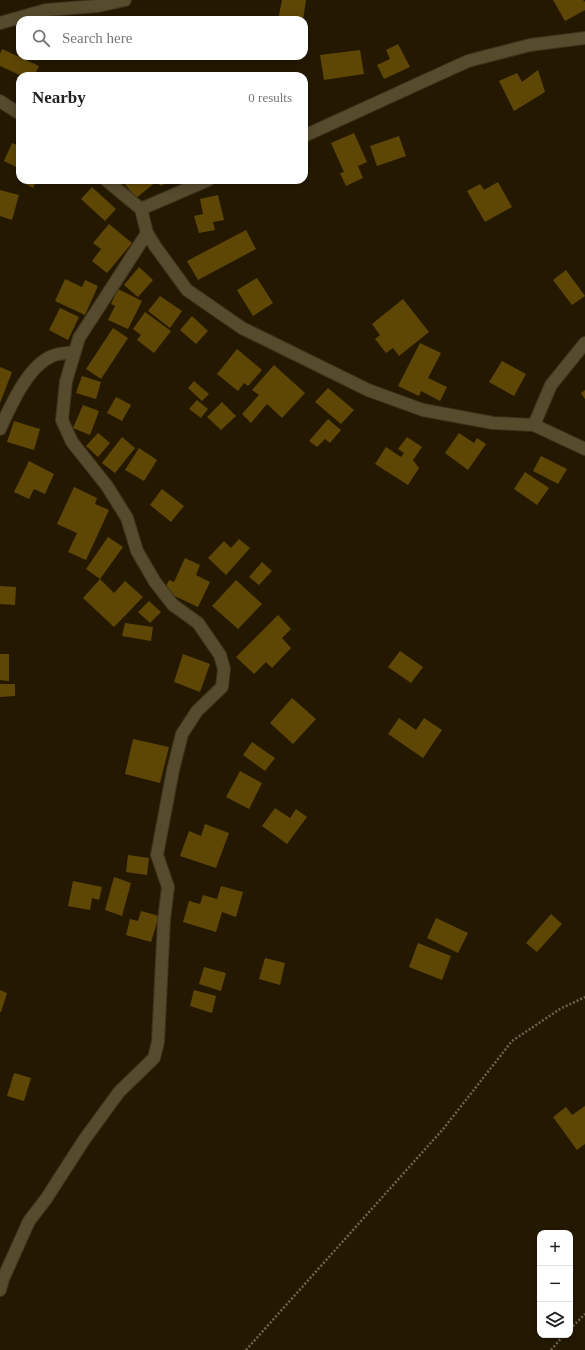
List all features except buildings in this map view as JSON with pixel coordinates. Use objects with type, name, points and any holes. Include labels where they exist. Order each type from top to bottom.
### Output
[{"type":"street","points":[[25,16],[46,10],[98,6],[125,0]]},
{"type":"street","points":[[0,23],[16,18]]},
{"type":"street","points":[[308,134],[468,61],[530,45],[585,38]]},
{"type":"street","points":[[0,101],[16,111]]},
{"type":"street","points":[[111,184],[141,209],[147,233],[187,290],[242,328],[368,390],[424,410],[493,423],[534,425],[585,448]]},
{"type":"street","points":[[141,209],[199,184]]},
{"type":"street","points":[[0,1290],[3,1279],[29,1221],[46,1199],[84,1140],[119,1092],[154,1058],[158,1042],[164,920],[168,887],[157,856],[173,770],[182,734],[197,711],[222,687],[224,669],[220,655],[198,624],[173,605],[155,582],[137,551],[127,518],[107,486],[72,442],[62,420],[66,381],[79,338],[147,233]]},
{"type":"street","points":[[534,425],[551,385],[585,343]]},
{"type":"street","points":[[0,429],[10,407],[32,370],[51,356],[74,352]]},
{"type":"path","points":[[246,1350],[444,1128],[512,1041],[560,1009],[585,997]]},
{"type":"path","points":[[573,1326],[585,1314]]},
{"type":"path","points":[[551,1350],[561,1338]]}]
